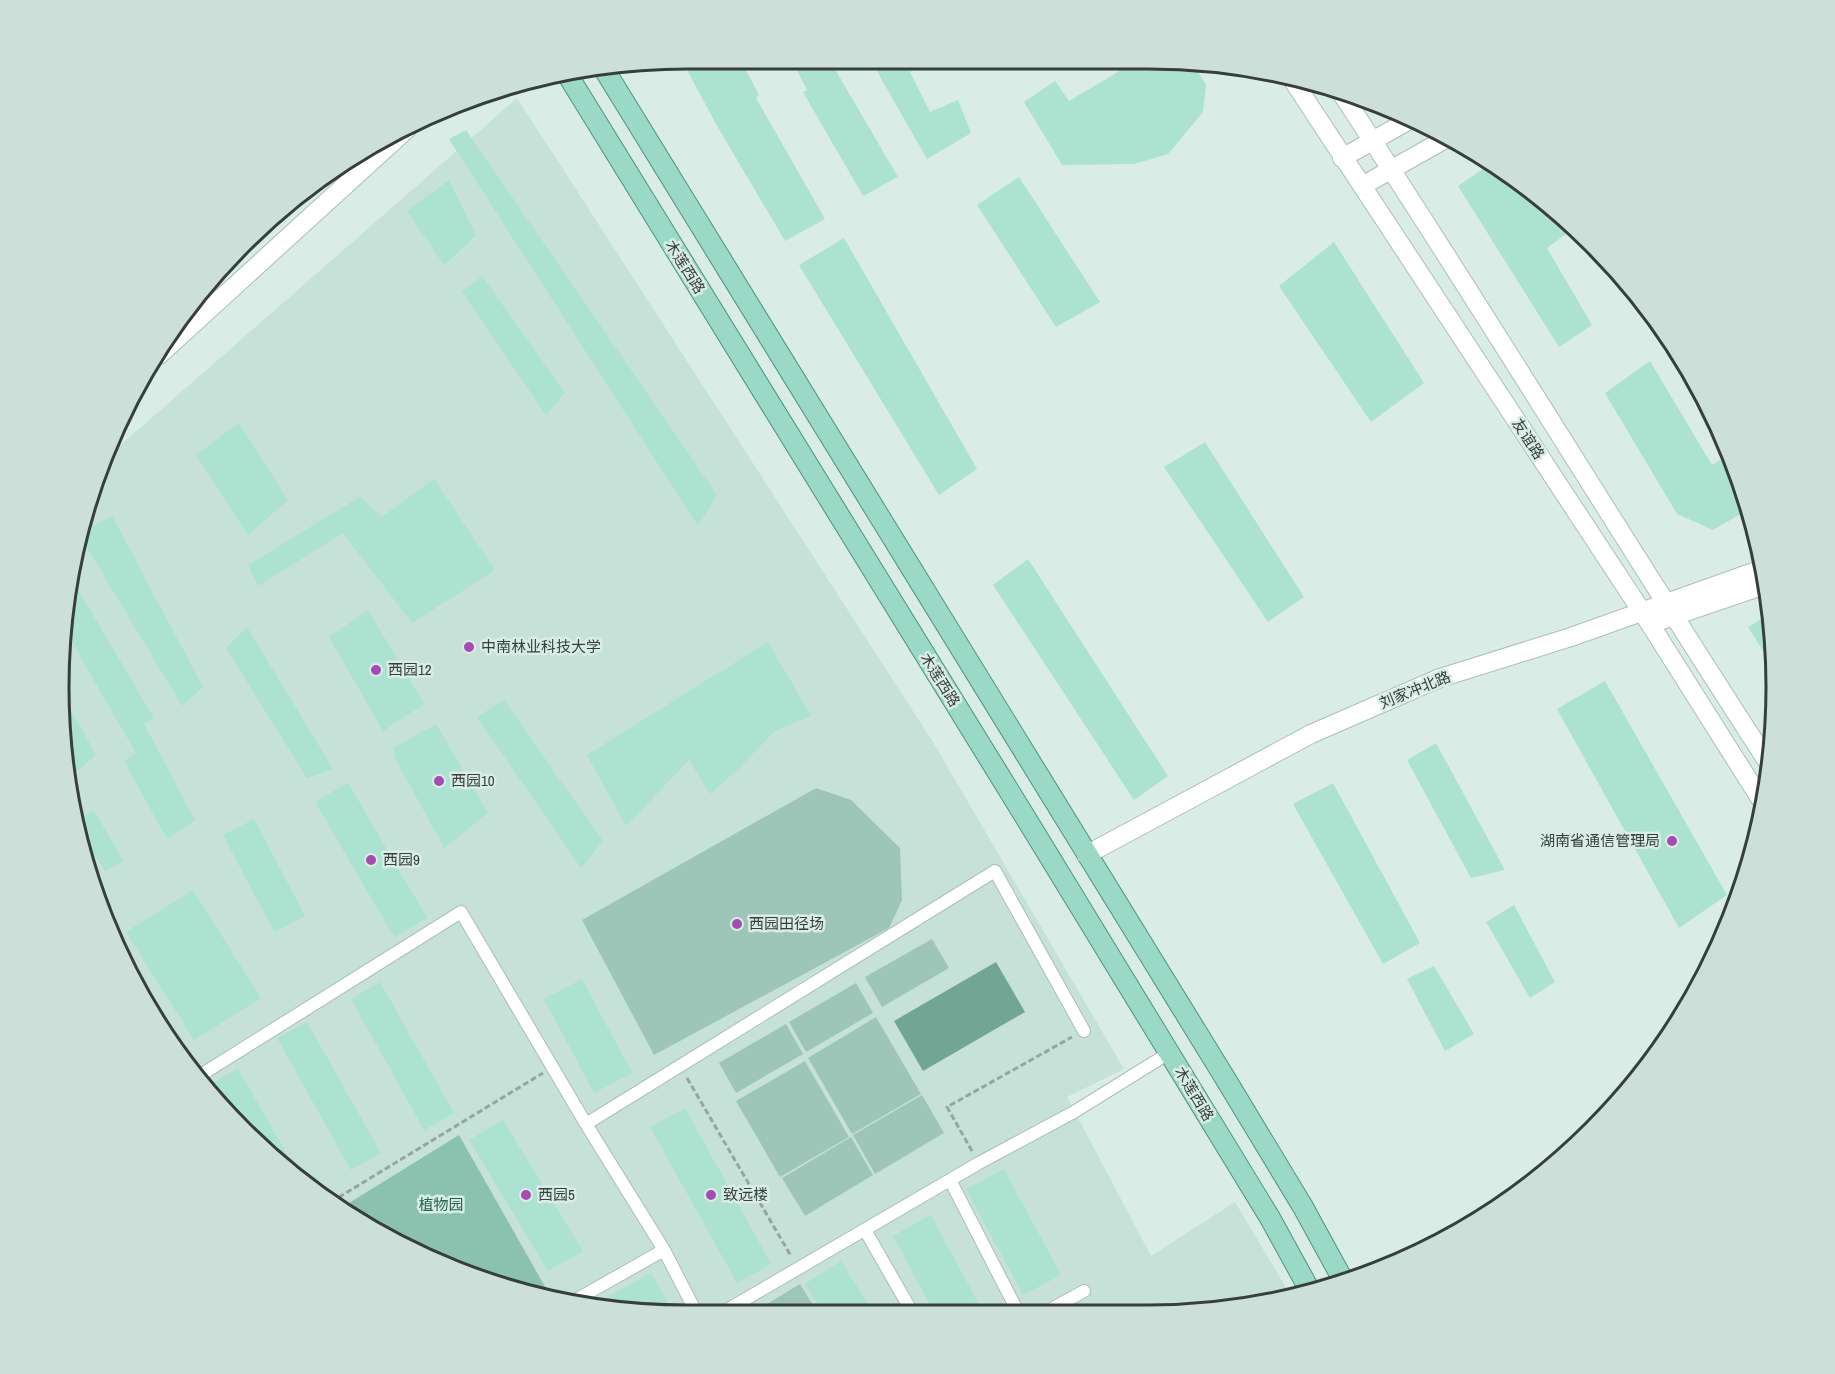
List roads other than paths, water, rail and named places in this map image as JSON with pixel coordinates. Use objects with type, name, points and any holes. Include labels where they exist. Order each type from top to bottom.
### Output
[{"type":"main road","points":[[607,74],[1291,1187],[1340,1274]]},
{"type":"main road","name":"木莲西路","points":[[571,80],[1270,1218],[1306,1284]]},
{"type":"main road","name":"友谊路","points":[[1297,88],[1646,618],[1757,793]]},
{"type":"main road","name":"友谊路","points":[[1347,102],[1762,754]]},
{"type":"main road","points":[[1342,158],[1402,124]]},
{"type":"main road","points":[[1362,186],[1439,143]]},
{"type":"main road","points":[[177,339],[387,147]]},
{"type":"main road","name":"刘家冲北路","points":[[1669,610],[1755,572]]},
{"type":"main road","name":"刘家冲北路","points":[[1088,858],[1313,742],[1449,687],[1646,618],[1758,587]]},
{"type":"street","points":[[586,1124],[995,871],[1084,1031]]},
{"type":"street","points":[[205,1073],[461,912],[552,1068],[664,1250],[692,1305]]},
{"type":"street","points":[[735,1305],[979,1163],[1074,1112],[1169,1053]]},
{"type":"street","points":[[950,1180],[1014,1305]]},
{"type":"street","points":[[865,1230],[908,1305]]},
{"type":"street","points":[[583,1296],[664,1250]]},
{"type":"street","points":[[1059,1305],[1084,1291]]},
{"type":"place","name":"中南林业科技大学","points":[[469,647]]},
{"type":"place","name":"西园12","points":[[376,670]]},
{"type":"place","name":"西园10","points":[[439,781]]},
{"type":"place","name":"湖南省通信管理局","points":[[1672,841]]},
{"type":"place","name":"西园9","points":[[371,860]]},
{"type":"place","name":"西园田径场","points":[[737,924]]},
{"type":"place","name":"西园5","points":[[526,1195]]},
{"type":"place","name":"致远楼","points":[[711,1195]]},
{"type":"park label","name":"植物园","points":[[441,1205]]}]
